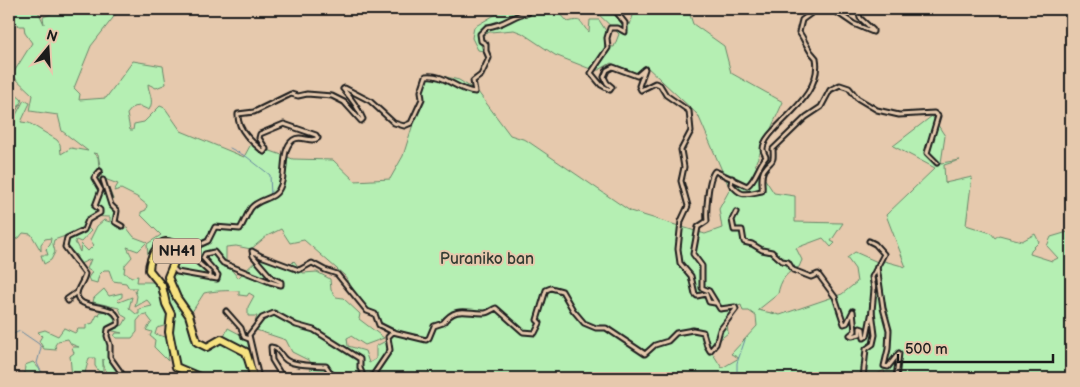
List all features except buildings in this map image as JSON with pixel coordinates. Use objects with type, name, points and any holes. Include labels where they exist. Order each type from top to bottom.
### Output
[{"type":"highway","name":"NH41","points":[[202,378],[176,367],[169,332],[171,314],[166,304],[162,286],[149,270],[150,262],[156,250],[165,241],[171,242],[176,246],[177,253],[168,274],[169,282],[178,301],[190,315],[197,342],[206,347],[221,339],[243,349],[246,352],[254,378]]},
{"type":"street","points":[[210,278],[210,273],[193,258],[195,247],[208,241],[215,227],[240,229],[252,207],[276,194],[281,186],[287,148],[292,141],[298,138],[314,140],[318,138],[284,124],[260,134],[259,138],[266,149],[264,152],[248,139],[240,125],[238,114],[254,112],[291,94],[298,96],[307,94],[332,96],[344,102],[361,121],[363,119],[353,99],[343,89],[345,88],[370,102],[394,123],[404,126],[411,123],[422,99],[421,91],[426,76],[449,81],[457,88],[475,92],[473,81],[480,75],[490,58],[486,51],[486,44],[481,41],[480,34],[487,27],[499,26],[523,13],[528,13],[529,9]]},
{"type":"street","points":[[614,9],[625,23],[625,32],[618,28],[610,28],[608,48],[591,69],[591,73],[601,85],[610,90],[612,87],[604,77],[607,70],[613,67],[637,76],[645,69],[639,86],[641,90],[655,83],[660,85],[666,95],[689,111],[692,131],[681,150],[684,167],[681,181],[688,206],[681,221],[680,260],[691,276],[695,294],[697,296],[705,294],[711,303],[716,303]]},
{"type":"street","points":[[172,267],[177,272],[218,279],[218,276],[203,256],[213,252],[223,263],[280,285],[282,283],[272,278],[253,256],[252,251],[298,270],[312,263],[338,275],[341,282],[366,311],[375,314],[379,325],[393,332],[426,340],[430,338],[434,326],[443,323],[448,316],[466,310],[486,313],[496,308],[523,332],[535,333],[540,323],[536,320],[544,294],[546,290],[551,288],[562,291],[572,310],[584,323],[596,328],[606,328],[645,354],[655,345],[668,341],[676,333],[694,330],[703,332],[706,346],[710,351],[716,344],[720,330],[736,310],[734,307],[720,309],[708,290],[702,288],[702,266],[693,254],[697,231],[707,221],[709,185],[712,173],[715,171],[746,186],[752,182],[758,165],[766,156],[763,149],[764,144],[808,92],[817,73],[816,58],[806,49],[805,39],[799,32],[802,20],[817,9]]},
{"type":"street","points":[[832,9],[854,24],[873,32],[860,18],[858,9]]},
{"type":"street","points":[[732,178],[732,184],[738,193],[762,191],[762,178],[765,169],[772,164],[775,157],[773,149],[806,117],[821,107],[830,90],[840,85],[849,88],[857,98],[877,110],[899,115],[934,113],[938,116],[927,153],[937,164]]},
{"type":"street","points":[[100,171],[94,178],[101,190],[95,206],[100,210],[100,213],[88,220],[84,230],[66,240],[66,250],[85,274],[78,291],[79,298],[91,307],[104,307],[116,316],[118,324],[108,329],[107,334],[110,345],[109,355],[125,378]]},
{"type":"street","points":[[103,180],[111,205],[117,211],[115,222],[122,226]]},
{"type":"street","points":[[736,212],[732,220],[734,230],[742,230],[744,242],[774,253],[782,261],[788,262],[795,271],[810,277],[818,274],[835,297],[844,324],[847,323],[853,311],[855,331],[850,335],[860,334],[860,328],[864,338],[867,336],[872,311]]},
{"type":"street","points":[[863,378],[866,349],[873,344],[875,335],[872,311],[872,277],[876,265],[884,254],[875,244],[869,242]]},
{"type":"street","points":[[876,265],[888,330],[888,349],[884,366],[888,367],[899,353],[896,378]]},
{"type":"street","points":[[68,302],[68,296],[78,291]]},
{"type":"street","points":[[226,311],[240,328],[244,337],[250,339]]},
{"type":"street","points":[[259,378],[249,335],[262,318],[274,313],[296,325],[314,330],[360,359],[360,368],[364,378]]},
{"type":"street","points":[[371,378],[390,350],[388,337],[393,332]]},
{"type":"street","points":[[283,378],[272,360],[271,347],[278,350],[284,359],[290,362],[319,367],[326,366],[334,378]]},
{"type":"green space","name":"Puraniko ban","points":[[9,9],[37,9],[44,24],[43,17],[51,14],[54,9],[120,9],[91,46],[74,88],[80,94],[79,100],[106,98],[133,61],[163,66],[166,84],[156,88],[148,84],[151,106],[149,110],[140,106],[133,107],[127,114],[130,130],[133,130],[134,124],[144,122],[160,106],[165,108],[181,131],[244,157],[251,144],[293,159],[333,160],[355,181],[390,179],[403,156],[429,73],[459,80],[478,92],[510,135],[526,140],[630,211],[705,234],[722,228],[719,209],[730,189],[698,115],[645,65],[637,73],[611,63],[599,70],[593,70],[555,55],[522,33],[514,30],[478,35],[483,51],[478,50],[472,38],[474,27],[505,9],[556,9],[568,22],[577,20],[582,22],[589,32],[590,20],[599,20],[606,31],[605,46],[614,47],[619,34],[593,9],[614,9],[630,25],[635,9],[688,9],[693,24],[724,46],[731,73],[783,102],[755,164],[774,193],[795,196],[795,222],[843,223],[831,241],[835,243],[831,247],[823,238],[796,248],[802,260],[799,267],[788,274],[782,281],[778,294],[758,310],[780,315],[842,294],[857,282],[855,269],[847,258],[855,252],[882,264],[884,261],[906,267],[886,215],[935,168],[893,146],[932,116],[945,136],[941,163],[960,160],[944,165],[945,183],[972,177],[966,225],[991,233],[995,238],[999,235],[1022,241],[1035,234],[1039,242],[1031,250],[1030,254],[1052,261],[1058,258],[1047,246],[1051,237],[1071,231],[1071,378],[886,378],[884,370],[871,378],[346,378],[335,372],[311,372],[310,361],[292,352],[286,340],[253,329],[257,316],[248,316],[248,307],[254,296],[249,293],[247,296],[239,295],[239,291],[216,291],[204,293],[190,315],[197,342],[203,346],[223,339],[228,328],[249,339],[261,378],[207,378],[181,366],[174,351],[167,357],[168,361],[154,347],[155,340],[150,336],[152,332],[146,330],[152,322],[146,314],[142,315],[137,321],[137,332],[132,338],[117,338],[114,336],[116,333],[122,333],[109,330],[123,325],[127,318],[122,315],[119,308],[93,302],[94,298],[104,289],[109,296],[122,293],[122,297],[117,300],[119,302],[132,297],[129,308],[136,314],[139,314],[139,309],[152,306],[147,300],[135,307],[137,296],[135,291],[137,288],[129,288],[126,283],[113,281],[109,270],[104,270],[99,275],[97,283],[90,281],[88,278],[92,272],[87,269],[91,259],[80,264],[77,262],[77,256],[68,247],[68,239],[88,228],[91,231],[81,242],[76,240],[75,242],[80,252],[81,244],[88,251],[94,245],[90,240],[97,226],[104,220],[110,222],[110,217],[93,216],[82,230],[54,240],[55,252],[51,260],[44,264],[41,255],[48,255],[46,249],[50,245],[51,238],[45,239],[41,244],[41,251],[31,234],[23,233],[19,238],[9,242],[9,128],[13,126],[16,115],[24,100],[30,103],[21,122],[29,123],[57,140],[60,144],[61,154],[71,148],[88,151],[62,131],[58,115],[30,111],[33,95],[12,75],[32,43],[25,33],[24,26],[19,26],[9,17]],"holes":[[[93,153],[98,154],[102,178],[118,184],[114,191],[121,189],[137,197],[147,205],[146,210],[141,212],[141,215],[161,235],[147,244],[149,267],[164,243],[176,249],[163,282],[170,308],[172,339],[155,334],[157,328],[167,325],[169,314],[158,282],[137,282],[138,276],[132,277],[124,273],[125,265],[132,257],[127,247],[138,251],[147,242],[134,237],[127,228],[121,229],[115,226],[118,220],[118,207],[110,206],[113,199],[108,186],[100,178],[98,157]],[[281,229],[290,243],[304,240],[345,276],[366,310],[393,332],[384,342],[376,346],[376,359],[369,363],[365,351],[348,346],[347,338],[351,336],[365,345],[384,338],[359,319],[360,314],[343,298],[336,297],[331,290],[330,279],[317,272],[303,273],[294,261],[289,266],[261,256],[238,278],[226,263],[226,247],[236,246],[251,249],[267,236]],[[741,305],[743,311],[749,311],[756,316],[757,326],[731,354],[739,358],[722,368],[709,348],[728,333],[727,322],[735,307]]]},
{"type":"green space","points":[[14,93],[22,100],[13,117],[9,119],[9,94]]},
{"type":"green space","points":[[107,311],[117,320],[116,325],[107,328],[106,335],[108,357],[118,372],[110,377],[103,364],[103,373],[100,373],[95,366],[95,358],[89,358],[85,373],[81,378],[72,378],[70,356],[74,353],[72,347],[79,347],[71,344],[68,339],[58,341],[55,345],[56,350],[44,349],[39,341],[42,336],[38,332],[45,330],[58,336],[64,328],[75,333],[78,329],[86,329],[86,325],[93,323],[97,315],[100,316],[99,312]]},
{"type":"green space","points":[[33,362],[44,374],[45,378],[24,378],[25,365]]},
{"type":"waterway","points":[[230,148],[247,157],[270,175],[271,196]]},
{"type":"waterway","points":[[9,314],[9,321]]},
{"type":"waterway","points":[[9,336],[20,331],[39,344],[41,348],[37,363],[44,378]]},
{"type":"waterway","points":[[737,378],[737,363],[745,340]]}]
